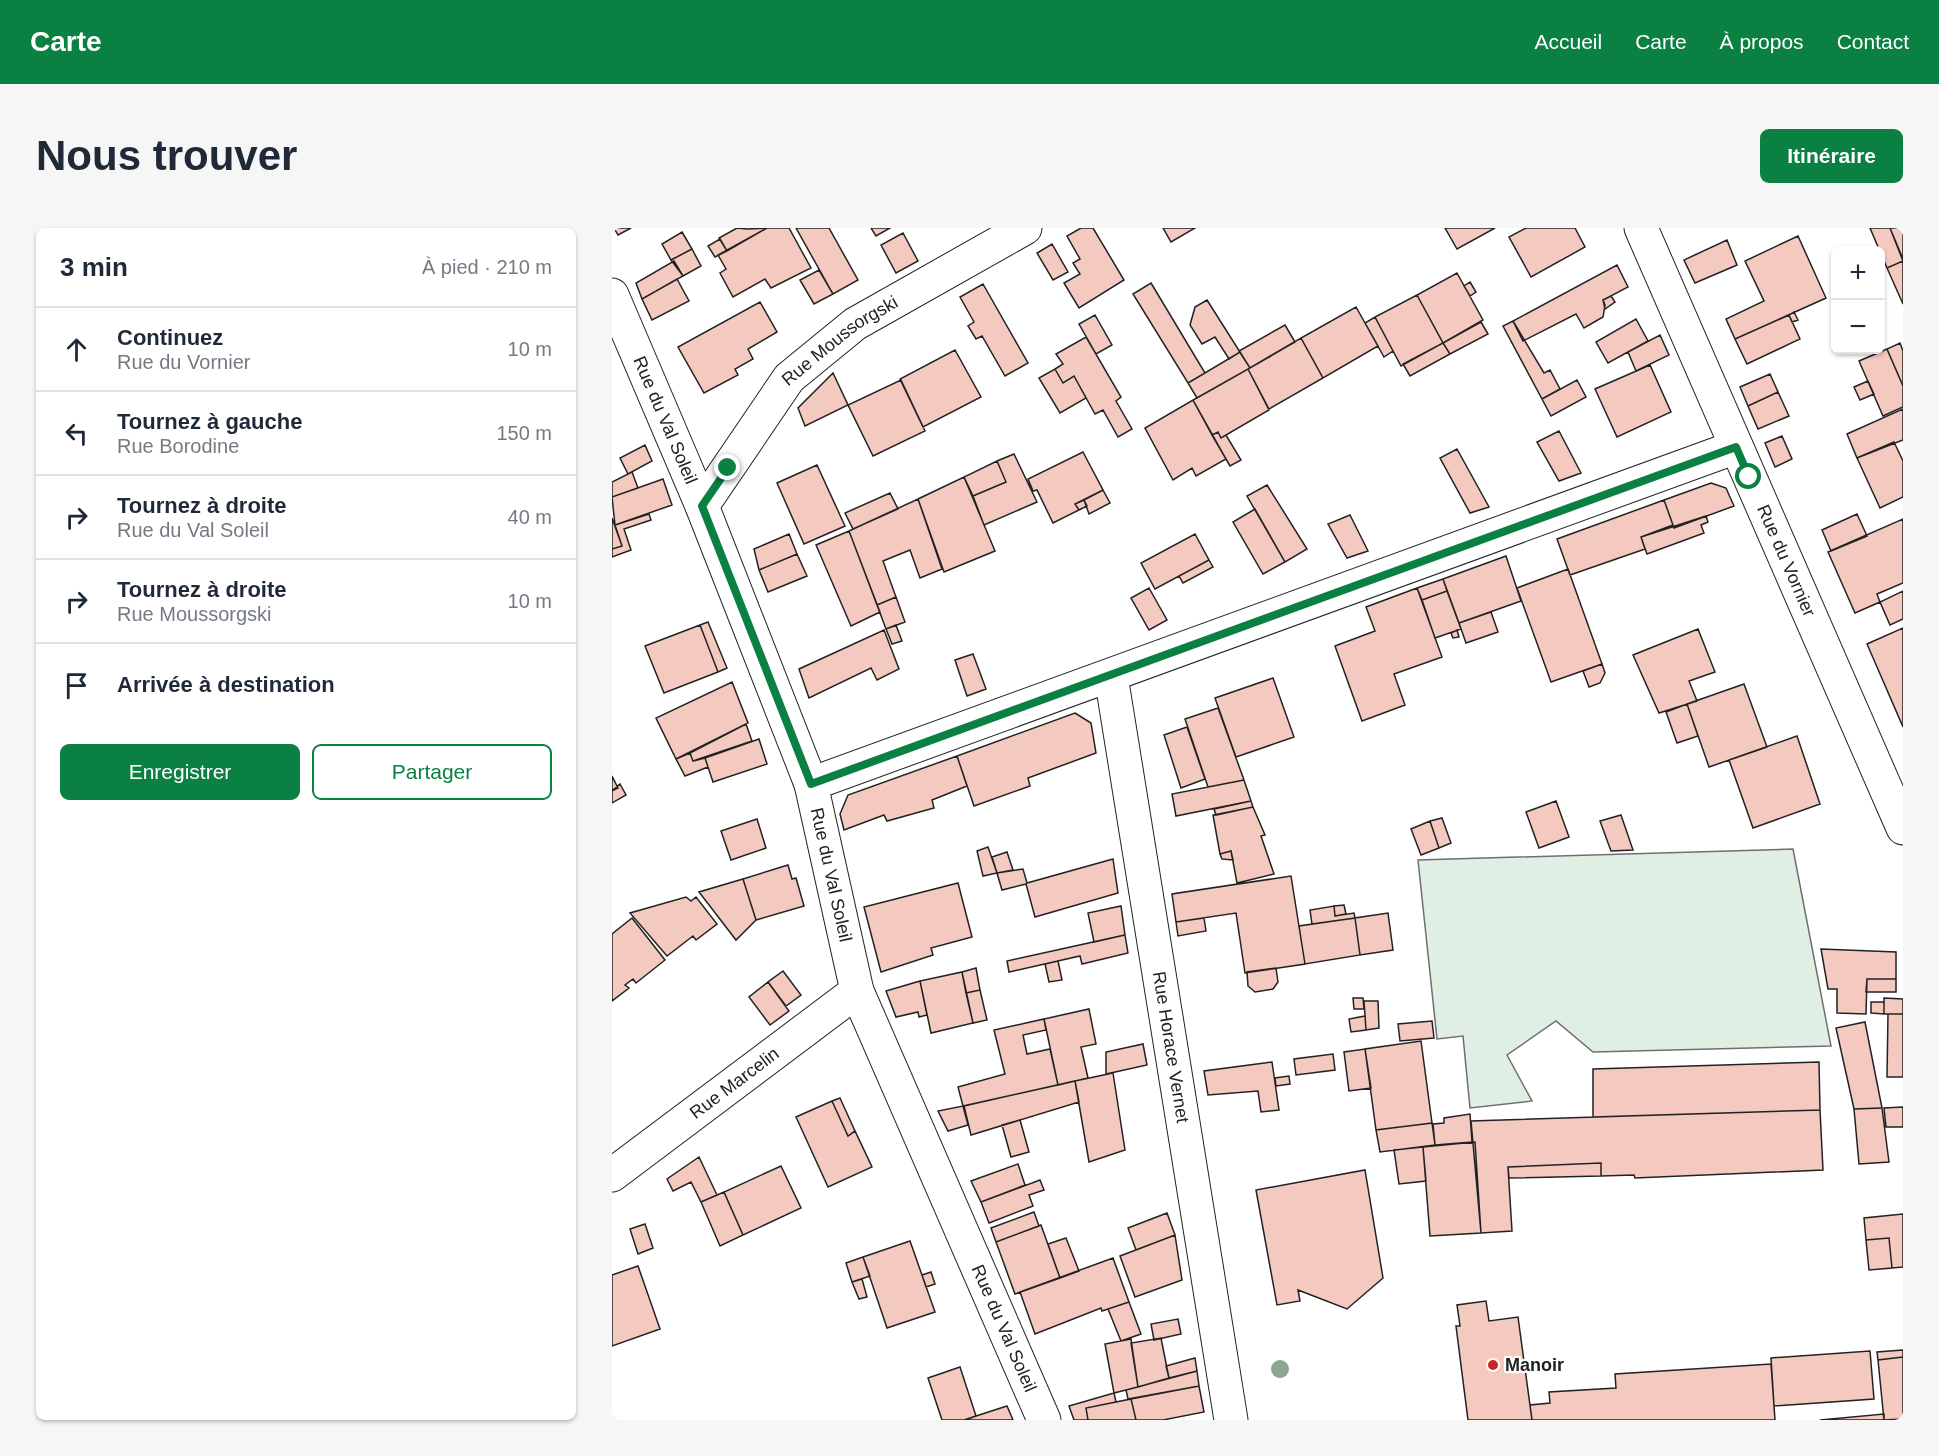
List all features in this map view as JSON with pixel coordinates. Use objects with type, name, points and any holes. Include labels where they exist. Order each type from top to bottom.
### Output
[{"type":"street","name":"Rue Moussorgski","points":[[702,506],[789,378],[855,324],[1025,228]]},
{"type":"street","name":"Rue du Vornier","points":[[1641,228],[1903,828]]},
{"type":"street","name":"Rue du Val Soleil","points":[[612,295],[702,506],[811,784],[857,991],[1044,1420]]},
{"type":"street","points":[[811,784],[1736,447]]},
{"type":"street","name":"Rue Horace Vernet","points":[[1111,676],[1231,1420]]},
{"type":"street","name":"Rue Marcelin","points":[[612,1175],[857,991]]},
{"type":"green space","points":[[1793,849],[1831,1046],[1593,1052],[1556,1021],[1507,1055],[1532,1101],[1470,1108],[1463,1036],[1437,1039],[1418,860]]},
{"type":"building","points":[[614,228],[631,228],[618,235]]},
{"type":"building","points":[[737,228],[767,228],[727,251],[719,238]]},
{"type":"building","points":[[767,228],[789,228],[811,268],[771,288],[765,279],[733,297],[720,273],[726,269],[718,255]]},
{"type":"building","points":[[796,228],[829,228],[858,280],[833,294]]},
{"type":"building","points":[[871,228],[890,228],[876,236]]},
{"type":"building","points":[[1081,228],[1093,228],[1124,280],[1079,308],[1064,283],[1080,274],[1073,263],[1080,259],[1067,236]]},
{"type":"building","points":[[1163,228],[1195,228],[1171,242]]},
{"type":"building","points":[[1445,228],[1495,228],[1457,249]]},
{"type":"building","points":[[1526,228],[1575,228],[1585,247],[1531,277],[1509,237]]},
{"type":"building","points":[[1870,228],[1890,228],[1903,261],[1887,268],[1885,246],[1878,246]]},
{"type":"building","points":[[1890,228],[1903,228],[1903,259]]},
{"type":"building","points":[[682,232],[692,249],[671,260],[662,244]]},
{"type":"building","points":[[903,233],[918,261],[896,273],[881,245]]},
{"type":"building","points":[[1798,236],[1826,298],[1735,339],[1726,319],[1764,301],[1745,261]]},
{"type":"building","points":[[720,239],[727,251],[715,257],[708,246]]},
{"type":"building","points":[[1727,240],[1737,265],[1695,283],[1684,260]]},
{"type":"building","points":[[1052,244],[1068,272],[1053,280],[1037,253]]},
{"type":"building","points":[[692,249],[701,266],[683,276],[671,260]]},
{"type":"building","points":[[674,261],[683,276],[642,299],[636,283]]},
{"type":"building","points":[[1903,261],[1903,304],[1887,268]]},
{"type":"building","points":[[1617,265],[1628,287],[1603,300],[1605,305],[1603,317],[1584,328],[1576,314],[1523,341],[1513,321]]},
{"type":"building","points":[[819,270],[833,294],[814,304],[800,280]]},
{"type":"building","points":[[1457,273],[1483,320],[1443,343],[1417,295]]},
{"type":"building","points":[[677,279],[689,301],[652,320],[642,299]]},
{"type":"building","points":[[1470,282],[1476,292],[1470,296],[1464,286]]},
{"type":"building","points":[[1151,283],[1205,373],[1188,383],[1133,294]]},
{"type":"building","points":[[983,284],[1028,363],[1005,376],[982,336],[976,339],[968,326],[974,322],[960,297]]},
{"type":"building","points":[[1417,295],[1443,343],[1401,366],[1375,317]]},
{"type":"building","points":[[1611,296],[1615,302],[1605,309],[1603,300]]},
{"type":"building","points":[[1207,300],[1240,352],[1229,359],[1215,337],[1202,344],[1190,325],[1195,307]]},
{"type":"building","points":[[760,302],[777,332],[748,349],[753,359],[735,369],[738,375],[704,393],[678,347]]},
{"type":"building","points":[[1356,307],[1378,346],[1323,378],[1301,338]]},
{"type":"building","points":[[1794,312],[1798,320],[1792,322],[1789,315]]},
{"type":"building","points":[[1095,315],[1112,345],[1096,354],[1079,324]]},
{"type":"building","points":[[1789,315],[1800,339],[1747,364],[1735,339]]},
{"type":"building","points":[[1375,317],[1393,351],[1384,357],[1365,323]]},
{"type":"building","points":[[1636,319],[1648,341],[1608,363],[1596,342]]},
{"type":"building","points":[[1513,321],[1544,373],[1550,370],[1560,389],[1542,399],[1503,326]]},
{"type":"building","points":[[1481,322],[1488,334],[1450,354],[1443,343]]},
{"type":"building","points":[[1285,325],[1295,342],[1250,368],[1239,351]]},
{"type":"building","points":[[1660,335],[1669,355],[1636,371],[1628,352]]},
{"type":"building","points":[[1086,337],[1121,397],[1116,401],[1132,429],[1118,437],[1103,410],[1095,414],[1074,376],[1063,383],[1055,369],[1063,364],[1056,354]]},
{"type":"building","points":[[1301,338],[1323,378],[1269,409],[1248,369]]},
{"type":"building","points":[[1443,343],[1450,354],[1410,376],[1403,364]]},
{"type":"building","points":[[1900,343],[1903,351],[1903,386],[1887,349]]},
{"type":"building","points":[[1887,349],[1903,386],[1903,407],[1883,416],[1859,361],[1875,354],[1885,354]]},
{"type":"building","points":[[955,350],[981,397],[923,427],[900,379]]},
{"type":"building","points":[[1240,352],[1250,368],[1197,398],[1188,383]]},
{"type":"building","points":[[1650,365],[1671,412],[1617,437],[1595,389]]},
{"type":"building","points":[[1055,369],[1063,383],[1074,376],[1086,398],[1060,413],[1039,378]]},
{"type":"building","points":[[1248,369],[1269,410],[1221,438],[1218,432],[1212,435],[1193,400]]},
{"type":"building","points":[[833,373],[848,405],[805,426],[798,408]]},
{"type":"building","points":[[1770,374],[1778,392],[1748,406],[1740,387]]},
{"type":"building","points":[[901,380],[925,431],[873,456],[848,405]]},
{"type":"building","points":[[1577,380],[1586,397],[1551,416],[1542,399]]},
{"type":"building","points":[[1868,381],[1874,394],[1860,400],[1854,387]]},
{"type":"building","points":[[1778,392],[1789,416],[1758,429],[1748,406]]},
{"type":"building","points":[[1193,400],[1226,459],[1196,476],[1192,468],[1173,480],[1145,428]]},
{"type":"building","points":[[1903,409],[1903,440],[1857,458],[1847,434]]},
{"type":"building","points":[[1559,431],[1581,473],[1559,481],[1537,442]]},
{"type":"building","points":[[1218,432],[1221,438],[1226,435],[1241,460],[1230,466],[1212,435]]},
{"type":"building","points":[[1782,436],[1792,459],[1775,467],[1765,443]]},
{"type":"building","points":[[1894,442],[1903,461],[1903,497],[1880,508],[1857,458]]},
{"type":"building","points":[[645,445],[652,461],[628,474],[620,458]]},
{"type":"building","points":[[1457,449],[1489,507],[1470,513],[1440,458]]},
{"type":"building","points":[[1083,452],[1103,490],[1075,504],[1079,510],[1053,523],[1037,490],[1033,491],[1028,479]]},
{"type":"building","points":[[1014,454],[1037,502],[984,525],[973,496],[1006,482],[997,461]]},
{"type":"building","points":[[997,461],[1006,482],[973,496],[964,477]]},
{"type":"building","points":[[817,465],[845,526],[804,544],[777,483]]},
{"type":"building","points":[[632,472],[638,488],[612,497],[612,482]]},
{"type":"building","points":[[964,477],[995,551],[944,572],[918,499]]},
{"type":"building","points":[[663,479],[672,505],[615,525],[612,497]]},
{"type":"building","points":[[1711,483],[1726,488],[1734,506],[1674,528],[1664,500]]},
{"type":"building","points":[[1267,485],[1307,549],[1285,562],[1247,496]]},
{"type":"building","points":[[1103,490],[1110,503],[1089,514],[1084,500]]},
{"type":"building","points":[[890,493],[898,509],[853,529],[845,513]]},
{"type":"building","points":[[918,499],[942,569],[920,578],[910,550],[883,561],[896,597],[877,605],[849,531]]},
{"type":"building","points":[[1084,500],[1087,506],[1079,510],[1075,504]]},
{"type":"building","points":[[1664,500],[1673,525],[1641,537],[1645,549],[1570,575],[1557,539]]},
{"type":"building","points":[[1255,509],[1285,562],[1263,574],[1233,522]]},
{"type":"building","points":[[649,514],[651,520],[624,529],[631,550],[612,557],[612,549],[622,546],[615,525]]},
{"type":"building","points":[[1857,514],[1867,536],[1831,551],[1822,530]]},
{"type":"building","points":[[1350,515],[1368,551],[1347,558],[1328,524]]},
{"type":"building","points":[[1706,516],[1708,522],[1701,525],[1704,533],[1647,554],[1641,537]]},
{"type":"building","points":[[612,518],[622,546],[612,549]]},
{"type":"building","points":[[1903,519],[1903,583],[1877,594],[1880,602],[1855,613],[1828,552]]},
{"type":"building","points":[[849,531],[880,612],[851,626],[816,545]]},
{"type":"building","points":[[789,534],[797,554],[759,570],[754,549]]},
{"type":"building","points":[[1195,534],[1209,560],[1155,589],[1141,563]]},
{"type":"building","points":[[797,554],[807,576],[768,592],[759,570]]},
{"type":"building","points":[[1506,556],[1521,601],[1459,623],[1443,579]]},
{"type":"building","points":[[1209,560],[1213,567],[1183,583],[1179,576]]},
{"type":"building","points":[[1568,569],[1602,664],[1551,682],[1517,588]]},
{"type":"building","points":[[1443,579],[1447,591],[1422,600],[1417,588]]},
{"type":"building","points":[[1149,588],[1167,620],[1149,630],[1131,598]]},
{"type":"building","points":[[1417,588],[1442,657],[1394,674],[1405,705],[1362,721],[1335,646],[1375,631],[1366,607]]},
{"type":"building","points":[[1447,591],[1461,629],[1435,638],[1422,600]]},
{"type":"building","points":[[1903,591],[1903,619],[1890,625],[1880,602]]},
{"type":"building","points":[[896,597],[905,622],[886,629],[877,605]]},
{"type":"building","points":[[1491,612],[1498,632],[1466,643],[1459,623]]},
{"type":"building","points":[[708,622],[727,668],[718,672],[700,625]]},
{"type":"building","points":[[700,625],[718,672],[664,693],[645,646]]},
{"type":"building","points":[[896,625],[902,641],[892,644],[886,629]]},
{"type":"building","points":[[1903,628],[1903,727],[1867,644]]},
{"type":"building","points":[[1698,629],[1715,672],[1689,681],[1697,701],[1659,713],[1633,655]]},
{"type":"building","points":[[884,630],[899,669],[877,680],[871,668],[809,698],[799,669]]},
{"type":"building","points":[[1457,630],[1459,637],[1453,638],[1451,633]]},
{"type":"building","points":[[973,654],[986,689],[967,696],[955,660]]},
{"type":"building","points":[[1602,664],[1605,673],[1600,683],[1589,687],[1583,671]]},
{"type":"building","points":[[1273,678],[1294,737],[1236,757],[1215,698]]},
{"type":"building","points":[[732,682],[748,723],[676,759],[656,718]]},
{"type":"building","points":[[1744,684],[1767,747],[1709,767],[1687,704]]},
{"type":"building","points":[[1687,704],[1698,736],[1677,743],[1666,712]]},
{"type":"building","points":[[1218,708],[1244,780],[1208,787],[1185,719]]},
{"type":"building","points":[[1075,713],[1091,723],[1096,753],[1028,778],[1030,786],[974,806],[957,756]]},
{"type":"building","points":[[746,724],[752,741],[693,761],[690,753]]},
{"type":"building","points":[[1187,727],[1205,779],[1181,788],[1164,735]]},
{"type":"building","points":[[1797,736],[1820,804],[1753,828],[1729,760]]},
{"type":"building","points":[[759,739],[767,764],[713,782],[705,758]]},
{"type":"building","points":[[690,753],[693,761],[705,758],[708,767],[685,776],[676,759]]},
{"type":"building","points":[[957,756],[967,786],[932,800],[934,808],[887,821],[884,815],[844,830],[840,814],[848,795]]},
{"type":"building","points":[[612,776],[618,788],[612,791]]},
{"type":"building","points":[[1244,780],[1251,801],[1176,816],[1172,794]]},
{"type":"building","points":[[620,784],[626,795],[612,803],[612,791]]},
{"type":"building","points":[[1251,801],[1253,807],[1216,815],[1214,809]]},
{"type":"building","points":[[1556,801],[1569,837],[1539,848],[1526,812]]},
{"type":"building","points":[[1253,807],[1265,835],[1261,836],[1274,874],[1237,883],[1231,851],[1220,854],[1213,815]]},
{"type":"building","points":[[1621,815],[1633,850],[1611,851],[1600,821]]},
{"type":"building","points":[[1442,818],[1451,843],[1439,848],[1430,821]]},
{"type":"building","points":[[757,819],[766,848],[731,860],[721,831]]},
{"type":"building","points":[[1430,821],[1439,848],[1421,855],[1411,829]]},
{"type":"building","points":[[988,847],[997,873],[983,876],[977,851]]},
{"type":"building","points":[[1231,851],[1233,860],[1222,859],[1220,854]]},
{"type":"building","points":[[1007,852],[1013,870],[997,873],[992,857]]},
{"type":"building","points":[[1113,859],[1118,893],[1035,917],[1026,884],[1002,890],[997,873],[1023,869],[1027,883]]},
{"type":"building","points":[[788,865],[792,879],[796,878],[804,906],[756,920],[743,879]]},
{"type":"building","points":[[1291,876],[1305,964],[1245,973],[1236,913],[1176,922],[1172,894]]},
{"type":"building","points":[[743,879],[756,920],[736,940],[699,892]]},
{"type":"building","points":[[958,883],[972,937],[931,948],[933,955],[881,972],[864,907]]},
{"type":"building","points":[[686,897],[691,901],[696,897],[717,924],[696,940],[693,936],[667,956],[630,913]]},
{"type":"building","points":[[1344,905],[1346,914],[1335,916],[1334,906]]},
{"type":"building","points":[[1121,906],[1125,935],[1094,942],[1088,913]]},
{"type":"building","points":[[1334,906],[1335,916],[1354,913],[1355,918],[1312,924],[1310,910]]},
{"type":"building","points":[[1388,913],[1393,950],[1360,955],[1355,918]]},
{"type":"building","points":[[632,918],[665,960],[636,983],[633,979],[625,985],[629,988],[612,1001],[612,934]]},
{"type":"building","points":[[1204,918],[1206,931],[1178,936],[1176,922]]},
{"type":"building","points":[[1355,918],[1360,955],[1305,964],[1299,926]]},
{"type":"building","points":[[1125,935],[1128,953],[1082,964],[1080,956],[1009,972],[1007,961]]},
{"type":"building","points":[[1821,949],[1896,952],[1896,979],[1867,979],[1866,1014],[1837,1013],[1837,989],[1828,989]]},
{"type":"building","points":[[1058,961],[1062,980],[1049,982],[1045,964]]},
{"type":"building","points":[[976,968],[980,990],[966,993],[962,972]]},
{"type":"building","points":[[1276,968],[1278,982],[1273,989],[1255,992],[1248,986],[1247,972]]},
{"type":"building","points":[[783,971],[801,995],[786,1006],[768,982]]},
{"type":"building","points":[[962,972],[973,1023],[931,1033],[920,981]]},
{"type":"building","points":[[1867,979],[1896,979],[1896,992],[1866,992]]},
{"type":"building","points":[[920,981],[927,1015],[919,1017],[918,1012],[896,1017],[886,991]]},
{"type":"building","points":[[768,982],[789,1011],[770,1025],[749,997]]},
{"type":"building","points":[[980,990],[987,1020],[973,1023],[966,993]]},
{"type":"building","points":[[1353,998],[1363,998],[1364,1009],[1354,1009]]},
{"type":"building","points":[[1884,998],[1903,999],[1903,1014],[1884,1014]]},
{"type":"building","points":[[1364,1001],[1378,1001],[1379,1028],[1366,1030]]},
{"type":"building","points":[[1871,1002],[1884,1002],[1884,1014],[1871,1013]]},
{"type":"building","points":[[1089,1009],[1096,1044],[1081,1047],[1088,1078],[1058,1085],[1044,1019]]},
{"type":"building","points":[[1888,1014],[1903,1014],[1903,1077],[1887,1077]]},
{"type":"building","points":[[1365,1016],[1366,1030],[1351,1032],[1349,1019]]},
{"type":"building","points":[[1044,1019],[1046,1030],[1023,1035],[1027,1054],[1050,1049],[1058,1085],[963,1106],[958,1087],[1005,1074],[994,1030]]},
{"type":"building","points":[[1432,1021],[1434,1038],[1400,1041],[1398,1024]]},
{"type":"building","points":[[1865,1022],[1882,1108],[1854,1109],[1836,1028]]},
{"type":"building","points":[[1421,1041],[1432,1123],[1376,1130],[1365,1049]]},
{"type":"building","points":[[1143,1044],[1147,1065],[1106,1074],[1106,1052]]},
{"type":"building","points":[[1365,1049],[1371,1088],[1349,1091],[1344,1052]]},
{"type":"building","points":[[1333,1054],[1335,1070],[1296,1075],[1294,1059]]},
{"type":"building","points":[[1272,1062],[1279,1110],[1261,1112],[1258,1091],[1208,1095],[1204,1071]]},
{"type":"building","points":[[1819,1062],[1820,1110],[1593,1117],[1593,1069]]},
{"type":"building","points":[[1113,1073],[1125,1150],[1089,1162],[1075,1081]]},
{"type":"building","points":[[1289,1076],[1290,1084],[1276,1086],[1275,1078]]},
{"type":"building","points":[[1075,1081],[1079,1102],[971,1135],[964,1106]]},
{"type":"building","points":[[840,1098],[855,1131],[848,1136],[832,1101]]},
{"type":"building","points":[[832,1101],[848,1136],[855,1131],[872,1167],[828,1187],[796,1117]]},
{"type":"building","points":[[963,1106],[968,1125],[948,1131],[938,1111]]},
{"type":"building","points":[[1903,1107],[1903,1127],[1886,1127],[1884,1108]]},
{"type":"building","points":[[1882,1108],[1889,1162],[1859,1164],[1854,1109]]},
{"type":"building","points":[[1820,1110],[1823,1170],[1635,1178],[1634,1175],[1601,1176],[1601,1163],[1508,1167],[1512,1231],[1481,1233],[1471,1121]]},
{"type":"building","points":[[1470,1114],[1472,1142],[1435,1145],[1433,1124],[1444,1123],[1444,1118]]},
{"type":"building","points":[[1020,1120],[1029,1152],[1011,1157],[1002,1125]]},
{"type":"building","points":[[1432,1123],[1435,1145],[1380,1152],[1376,1130]]},
{"type":"building","points":[[1475,1142],[1481,1233],[1430,1236],[1423,1147]]},
{"type":"building","points":[[1423,1147],[1426,1181],[1399,1184],[1394,1150]]},
{"type":"building","points":[[699,1157],[717,1195],[701,1202],[691,1182],[673,1191],[667,1179]]},
{"type":"building","points":[[1601,1163],[1601,1176],[1509,1178],[1508,1167]]},
{"type":"building","points":[[1018,1164],[1025,1185],[981,1202],[971,1181]]},
{"type":"building","points":[[781,1166],[801,1208],[743,1235],[724,1192]]},
{"type":"building","points":[[1365,1170],[1383,1278],[1347,1309],[1298,1290],[1300,1301],[1277,1305],[1256,1190]]},
{"type":"building","points":[[1040,1180],[1044,1190],[1029,1195],[1033,1206],[989,1223],[981,1202]]},
{"type":"building","points":[[724,1192],[743,1235],[720,1246],[701,1202]]},
{"type":"building","points":[[1034,1212],[1039,1226],[996,1242],[991,1228]]},
{"type":"building","points":[[1167,1213],[1175,1235],[1136,1250],[1128,1228]]},
{"type":"building","points":[[1903,1214],[1903,1267],[1892,1268],[1889,1238],[1866,1240],[1864,1218]]},
{"type":"building","points":[[645,1224],[653,1248],[638,1254],[630,1229]]},
{"type":"building","points":[[1041,1225],[1060,1278],[1015,1294],[996,1242]]},
{"type":"building","points":[[1175,1235],[1182,1280],[1135,1297],[1120,1256]]},
{"type":"building","points":[[1066,1238],[1079,1271],[1060,1278],[1048,1244]]},
{"type":"building","points":[[1889,1238],[1892,1268],[1869,1270],[1866,1240]]},
{"type":"building","points":[[910,1241],[935,1312],[887,1328],[863,1257]]},
{"type":"building","points":[[863,1257],[870,1276],[852,1282],[846,1263]]},
{"type":"building","points":[[1113,1258],[1129,1302],[1102,1311],[1101,1308],[1035,1334],[1020,1292]]},
{"type":"building","points":[[638,1266],[660,1329],[612,1346],[612,1275]]},
{"type":"building","points":[[931,1272],[935,1284],[926,1287],[922,1275]]},
{"type":"building","points":[[862,1279],[867,1297],[859,1299],[852,1282]]},
{"type":"building","name":"Manoir","points":[[1486,1301],[1489,1321],[1518,1317],[1532,1420],[1468,1420],[1456,1326],[1460,1326],[1457,1305]]},
{"type":"building","points":[[1129,1302],[1141,1334],[1121,1341],[1108,1309]]},
{"type":"building","points":[[1178,1319],[1181,1334],[1154,1340],[1151,1324]]},
{"type":"building","points":[[1161,1338],[1169,1378],[1138,1387],[1131,1343]]},
{"type":"building","points":[[1131,1339],[1138,1387],[1114,1393],[1105,1344]]},
{"type":"building","points":[[1903,1350],[1903,1357],[1878,1360],[1877,1352]]},
{"type":"building","points":[[1870,1351],[1874,1399],[1774,1406],[1771,1358]]},
{"type":"building","points":[[1903,1357],[1903,1419],[1884,1420],[1878,1360]]},
{"type":"building","points":[[1195,1358],[1197,1371],[1169,1378],[1166,1366]]},
{"type":"building","points":[[1771,1364],[1775,1420],[1532,1420],[1530,1405],[1550,1403],[1549,1392],[1616,1388],[1615,1374]]},
{"type":"building","points":[[960,1367],[976,1416],[964,1420],[942,1420],[928,1378]]},
{"type":"building","points":[[1197,1371],[1199,1386],[1128,1399],[1126,1390]]},
{"type":"building","points":[[1199,1386],[1204,1412],[1163,1420],[1136,1420],[1131,1399]]},
{"type":"building","points":[[1114,1393],[1116,1402],[1086,1408],[1088,1420],[1074,1420],[1069,1406]]},
{"type":"building","points":[[1131,1399],[1136,1420],[1088,1420],[1086,1408]]},
{"type":"building","points":[[1007,1406],[1013,1420],[965,1420],[976,1416]]},
{"type":"building","points":[[1884,1414],[1884,1420],[1820,1420]]},
{"type":"place","name":"Manoir","points":[[1493,1365]]},
{"type":"route","points":[[728,468],[702,506],[811,784],[1736,447],[1749,477]]}]
